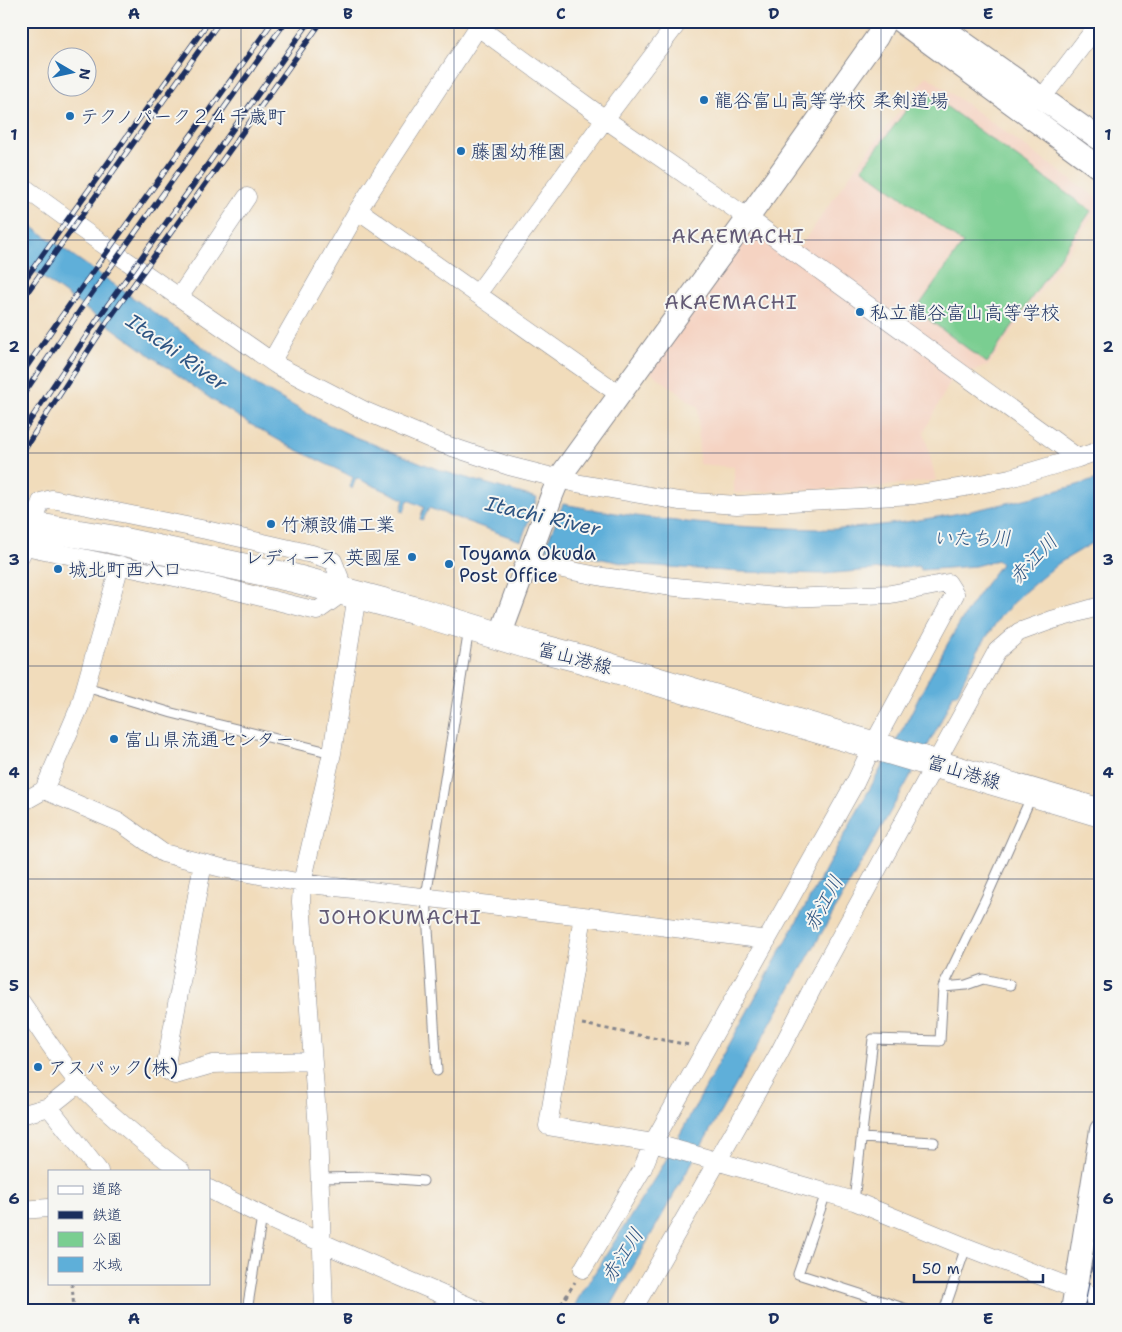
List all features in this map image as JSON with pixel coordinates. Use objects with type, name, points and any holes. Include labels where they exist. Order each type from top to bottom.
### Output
[{"type":"main road","name":"富山港線","points":[[30,543],[110,539],[293,578],[469,626],[1101,813]]},
{"type":"street","points":[[478,293],[679,21]]},
{"type":"street","points":[[500,636],[556,486],[619,394],[877,37],[885,21]]},
{"type":"street","points":[[900,21],[1101,169]]},
{"type":"street","points":[[933,21],[1101,140]]},
{"type":"street","points":[[1042,98],[1101,21]]},
{"type":"street","points":[[278,366],[274,357],[358,210],[480,24],[605,119],[748,218],[1059,442],[1078,458]]},
{"type":"street","points":[[21,185],[84,233],[180,296],[278,366],[365,411],[440,443],[509,466],[556,486],[576,483],[679,501],[737,505],[913,495],[965,488],[1010,478],[1101,450]]},
{"type":"street","points":[[180,296],[247,197]]},
{"type":"street","points":[[358,210],[619,394]]},
{"type":"street","points":[[30,543],[317,611],[351,593]]},
{"type":"street","points":[[528,559],[603,577],[666,586],[786,598],[891,594],[948,583],[955,594],[879,746],[856,781],[706,1048],[658,1145],[583,1269]]},
{"type":"street","points":[[21,803],[44,790],[80,706],[120,565]]},
{"type":"street","points":[[324,1311],[318,1130],[300,902],[302,883],[332,753],[351,593]]},
{"type":"street","points":[[632,1311],[709,1159],[779,1053],[932,762],[997,651],[1019,632],[1101,606]]},
{"type":"street","points":[[44,790],[121,823],[163,854],[203,863],[302,883],[767,940]]},
{"type":"street","points":[[203,863],[165,1069],[175,1075],[213,1064],[312,1061]]},
{"type":"street","points":[[583,916],[548,1126],[658,1145],[826,1193],[854,1202],[966,1248],[1074,1300],[1101,1299]]},
{"type":"street","points":[[21,1002],[58,1057],[79,1083],[129,1132],[180,1170]]},
{"type":"street","points":[[21,1115],[48,1106],[79,1083]]},
{"type":"street","points":[[48,1106],[98,1170]]},
{"type":"street","points":[[1074,1300],[1101,1130]]},
{"type":"street","points":[[210,1190],[321,1244],[480,1311]]},
{"type":"street","points":[[21,1210],[48,1208]]},
{"type":"lane","points":[[437,1071],[426,898],[469,626]]},
{"type":"lane","points":[[86,687],[172,713],[332,753]]},
{"type":"lane","points":[[854,1202],[873,1039],[940,1041],[943,987],[987,896],[1033,793]]},
{"type":"lane","points":[[943,987],[966,985],[983,979],[1010,986]]},
{"type":"lane","points":[[862,1138],[934,1142]]},
{"type":"lane","points":[[320,1178],[374,1177],[423,1181]]},
{"type":"lane","points":[[826,1193],[798,1274],[913,1311]]},
{"type":"lane","points":[[247,1311],[262,1216]]},
{"type":"lane","points":[[944,1311],[966,1248]]},
{"type":"path","points":[[566,1021],[706,1048]]},
{"type":"path","points":[[557,1311],[583,1269]]},
{"type":"path","points":[[72,1284],[74,1311]]},
{"type":"path","points":[[503,1311],[506,1306],[518,1311]]},
{"type":"shaded area","name":"私立龍谷富山高等学校","points":[[927,76],[1101,201],[1101,204],[989,365],[952,379],[924,432],[936,480],[878,487],[734,493],[734,467],[699,464],[698,407],[650,372],[749,235],[760,236],[792,258],[855,168]]},
{"type":"green space","points":[[929,94],[1091,211],[987,363],[916,310],[963,243],[862,168],[917,96]]},
{"type":"water","name":"Itachi River","points":[[21,219],[257,385],[317,419],[355,437],[442,471],[537,498],[521,541],[429,508],[423,520],[420,519],[424,507],[408,500],[404,512],[401,511],[404,499],[356,478],[352,489],[350,487],[353,477],[289,446],[211,399],[21,262]]},
{"type":"water","points":[[1101,478],[1101,538],[1059,563],[1022,594],[1000,617],[978,650],[957,694],[954,693],[937,729],[608,1311],[572,1311],[662,1167],[950,640],[974,601],[1001,564],[997,560],[975,566],[921,570],[919,566],[823,574],[740,572],[628,564],[545,548],[563,504],[644,517],[698,523],[753,527],[841,529],[907,522],[972,511],[1037,496]]},
{"type":"tram line","points":[[1084,1311],[1101,1215]]},
{"type":"tram line","points":[[1092,1311],[1101,1260]]},
{"type":"railway","points":[[21,285],[209,21]]},
{"type":"railway","points":[[21,301],[220,21]]},
{"type":"railway","points":[[21,375],[273,21]]},
{"type":"railway","points":[[21,398],[83,306],[286,21]]},
{"type":"railway","points":[[21,434],[99,317],[310,21]]},
{"type":"railway","points":[[21,454],[107,322],[322,21]]},
{"type":"place","name":"龍谷富山高等学校 柔剣道場","points":[[704,100]]},
{"type":"place","name":"テクノパーク２４千歳町","points":[[70,116]]},
{"type":"place","name":"藤園幼稚園","points":[[461,151]]},
{"type":"place","name":"私立龍谷富山高等学校","points":[[860,312]]},
{"type":"place","name":"竹瀬設備工業","points":[[271,524]]},
{"type":"place","name":"レディース 英國屋","points":[[412,557]]},
{"type":"place","name":"Toyama Okuda Post Office","points":[[449,564]]},
{"type":"place","name":"城北町西入口","points":[[58,569]]},
{"type":"place","name":"富山県流通センター","points":[[114,739]]},
{"type":"place","name":"アスパック(株)","points":[[38,1067]]},
{"type":"district","name":"AKAEMACHI","points":[[738,236]]},
{"type":"district","name":"AKAEMACHI","points":[[731,302]]},
{"type":"district","name":"JOHOKUMACHI","points":[[400,917]]},
{"type":"water label","name":"いたち川","points":[[972,538]]},
{"type":"water label","name":"赤江川","points":[[1033,559]]},
{"type":"water label","name":"赤江川","points":[[823,903]]},
{"type":"water label","name":"赤江川","points":[[622,1255]]}]
